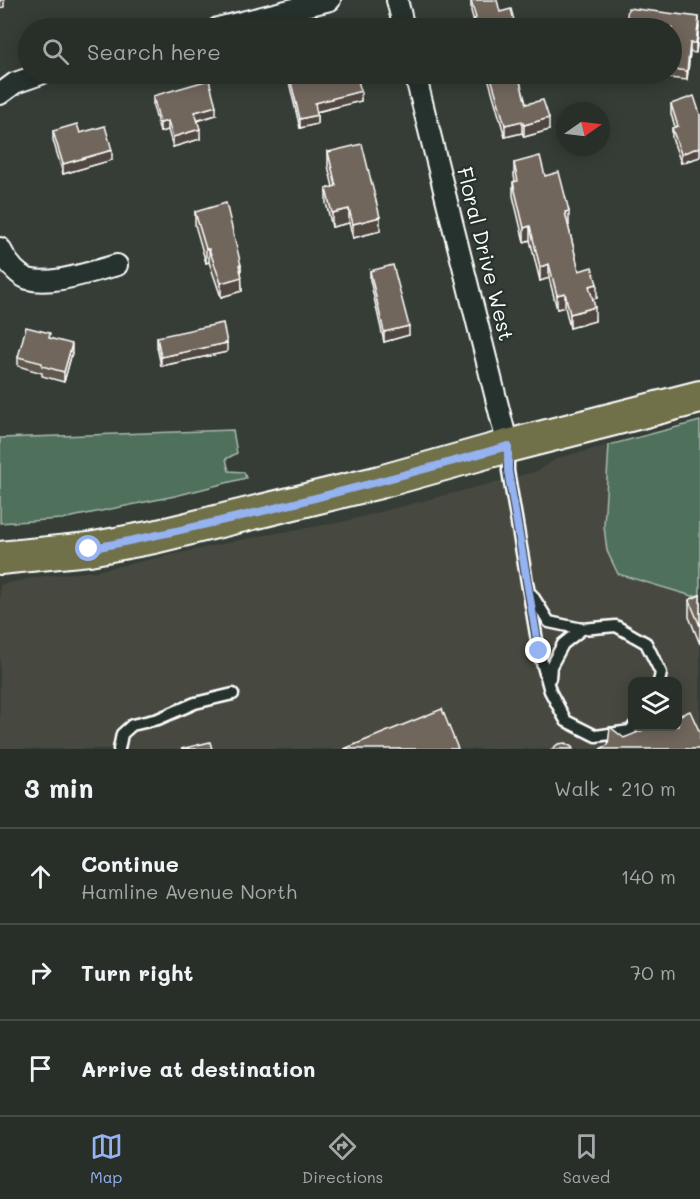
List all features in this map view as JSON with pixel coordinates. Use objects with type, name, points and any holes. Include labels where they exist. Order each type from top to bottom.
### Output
[{"type":"main road","points":[[0,558],[89,549],[154,537],[380,482],[700,396]]},
{"type":"street","points":[[258,18],[330,0]]},
{"type":"street","points":[[397,0],[402,18]]},
{"type":"street","points":[[0,94],[18,83]]},
{"type":"street","name":"Floral Drive West","points":[[418,84],[508,446]]},
{"type":"street","points":[[0,248],[7,262],[28,279],[50,281],[117,265]]},
{"type":"lane","points":[[508,446],[508,471],[539,651],[550,691],[566,721],[596,736],[630,731]]},
{"type":"lane","points":[[529,590],[549,622],[582,629],[616,626],[646,643],[661,673],[660,677]]},
{"type":"lane","points":[[550,691],[551,666],[563,644],[582,629]]},
{"type":"lane","points":[[119,749],[122,734],[132,725],[158,719],[195,703],[233,694]]},
{"type":"shaded area","points":[[609,445],[604,526],[618,574],[692,596],[700,595],[700,749],[0,749],[0,585],[36,577],[96,571],[255,537],[342,522],[538,471],[558,458]]},
{"type":"green space","points":[[700,421],[700,595],[692,596],[618,574],[607,551],[604,526],[609,445]]},
{"type":"green space","points":[[233,430],[237,453],[226,459],[229,471],[244,472],[246,478],[175,496],[62,519],[0,523],[0,438]]},
{"type":"building","points":[[471,0],[497,0],[500,12],[511,9],[513,18],[476,18]]},
{"type":"building","points":[[628,8],[699,17],[696,43],[690,43],[687,71],[682,70],[682,18],[627,18]]},
{"type":"building","points":[[195,84],[210,84],[216,106],[195,112],[200,129],[173,137],[168,121],[160,123],[153,96]]},
{"type":"building","points":[[291,84],[359,84],[361,91],[315,103],[317,115],[300,119]]},
{"type":"building","points":[[493,84],[521,84],[526,104],[543,100],[549,118],[524,125],[522,121],[505,125]]},
{"type":"building","points":[[694,96],[700,114],[700,147],[681,154],[672,128],[678,126],[671,104]]},
{"type":"building","points":[[77,124],[80,133],[105,126],[112,150],[63,164],[53,131]]},
{"type":"building","points":[[362,144],[380,217],[353,224],[349,209],[332,213],[326,189],[336,186],[328,152]]},
{"type":"building","points":[[540,156],[545,176],[559,172],[569,211],[565,212],[579,271],[592,267],[597,284],[589,286],[595,307],[570,314],[565,293],[557,295],[549,264],[540,267],[530,226],[524,228],[513,182],[518,181],[514,163]]},
{"type":"building","points":[[226,203],[242,277],[221,283],[209,249],[206,249],[195,212]]},
{"type":"building","points":[[393,265],[409,326],[384,332],[370,271]]},
{"type":"building","points":[[223,323],[227,343],[161,357],[157,337]]},
{"type":"building","points":[[26,327],[50,333],[49,338],[72,344],[64,372],[18,357]]},
{"type":"building","points":[[700,595],[700,626],[689,600]]},
{"type":"building","points":[[442,709],[458,749],[344,749]]},
{"type":"building","points":[[690,711],[700,733],[700,749],[600,749],[608,745],[610,727],[624,738],[641,731],[682,731],[682,714]]},
{"type":"building","points":[[210,742],[212,749],[181,749]]},
{"type":"building","points":[[565,743],[573,749],[552,749],[558,744]]},
{"type":"route","points":[[89,549],[154,537],[380,482],[508,446],[508,471],[539,651]]}]
